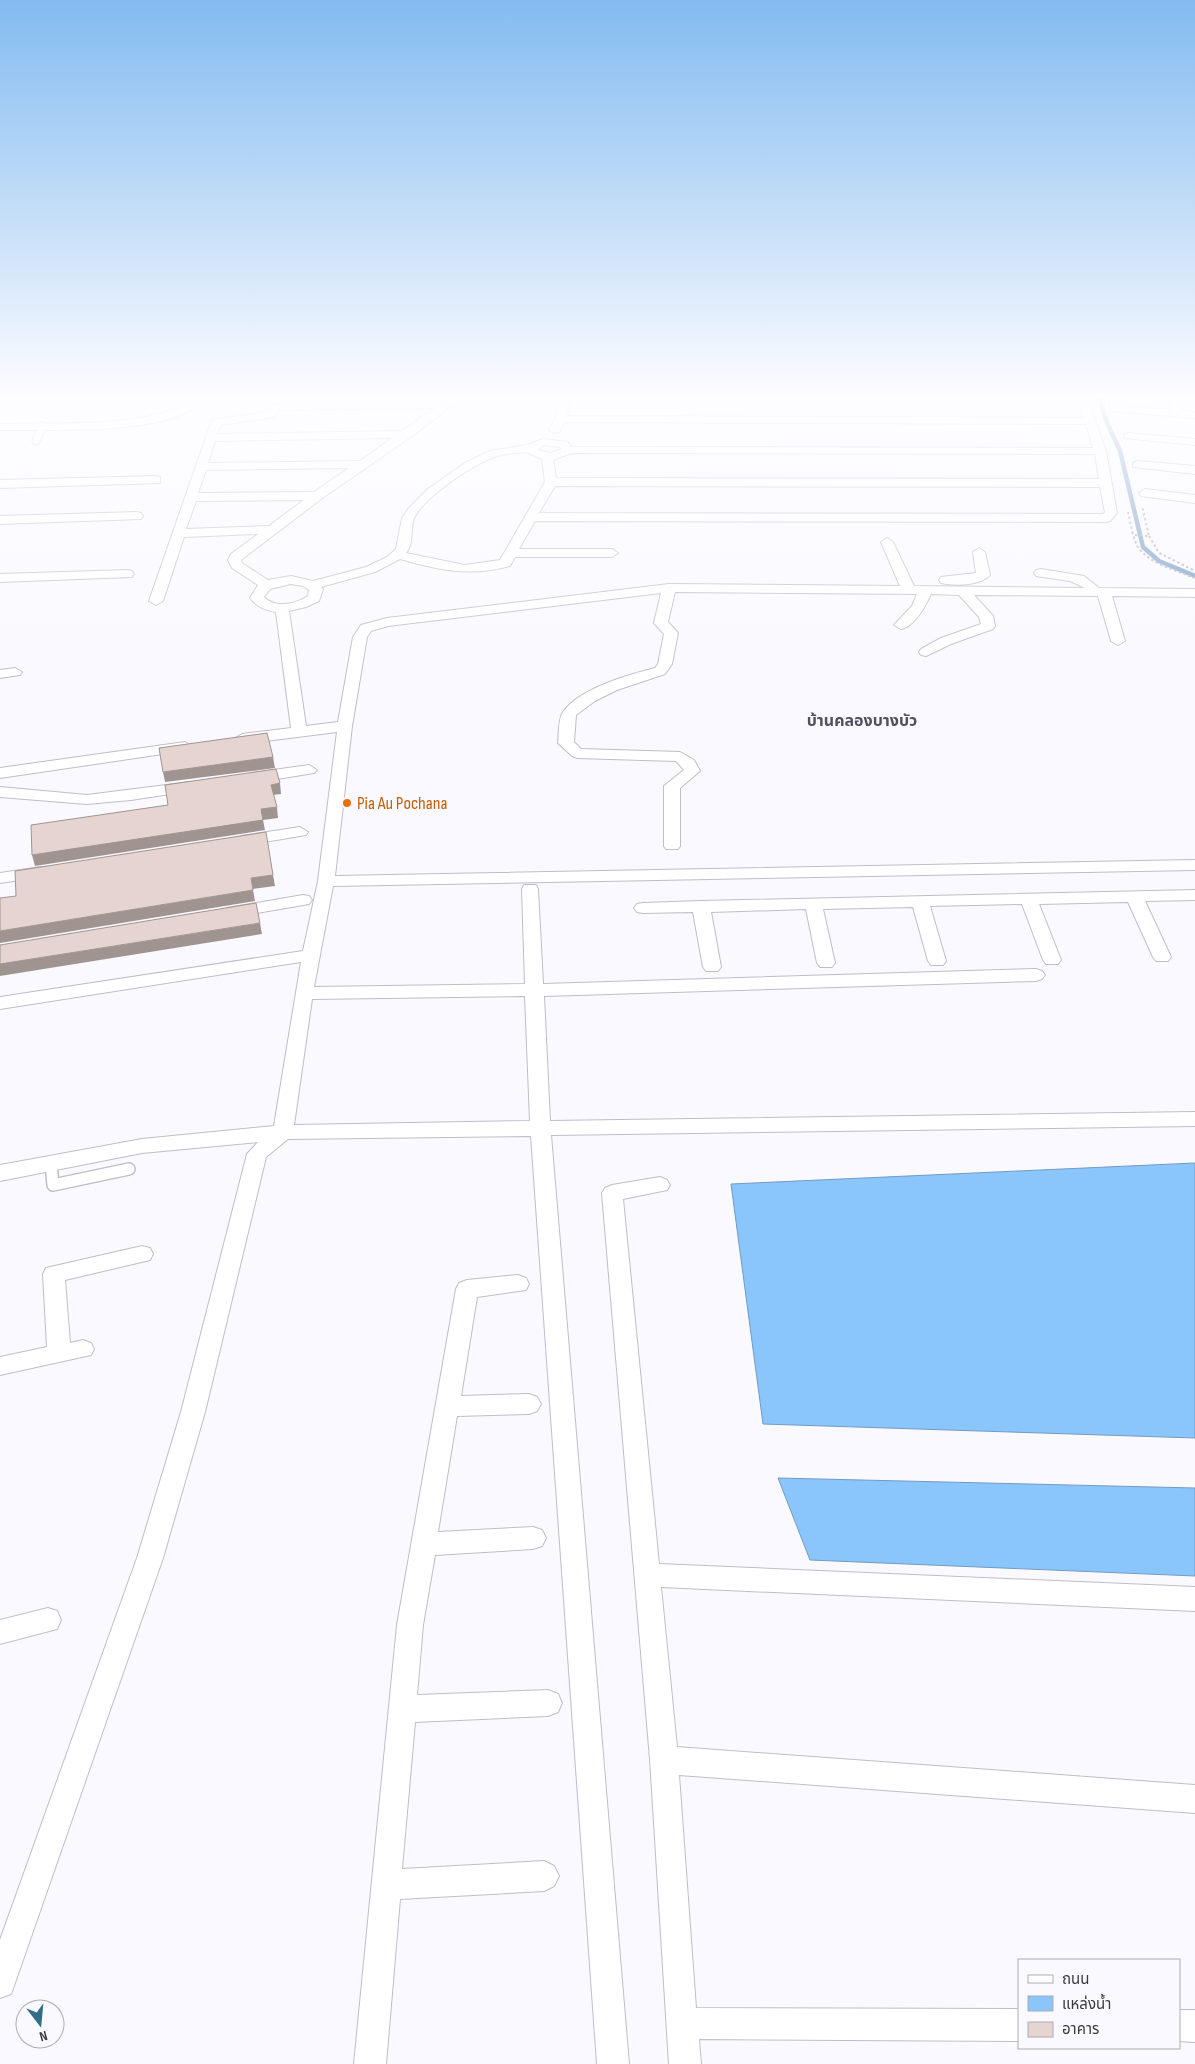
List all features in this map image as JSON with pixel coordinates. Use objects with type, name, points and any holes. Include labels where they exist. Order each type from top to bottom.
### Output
[{"type":"street","points":[[156,601],[193,490]]},
{"type":"street","points":[[267,585],[234,560],[325,490]]},
{"type":"street","points":[[313,585],[317,594],[314,598],[301,605],[282,608],[260,602],[258,593],[267,585],[292,580],[313,585],[384,564],[398,555],[406,543],[408,519],[418,505],[435,490]]},
{"type":"street","points":[[398,555],[468,570],[493,568],[505,564],[546,490]]},
{"type":"street","points":[[532,517],[1100,518],[1110,516],[1111,513],[1106,490]]},
{"type":"street","points":[[1145,494],[1195,499]]},
{"type":"street","points":[[191,497],[317,496]]},
{"type":"street","points":[[0,520],[137,516]]},
{"type":"street","points":[[178,533],[272,530]]},
{"type":"street","points":[[887,542],[898,570],[910,592]]},
{"type":"street","points":[[512,552],[612,553]]},
{"type":"street","points":[[901,625],[941,582],[974,579],[983,575],[979,552]]},
{"type":"street","points":[[1041,573],[1084,580],[1090,583],[1102,597],[1118,641]]},
{"type":"street","points":[[0,578],[127,574]]},
{"type":"street","points":[[669,588],[662,623],[671,633],[665,664],[660,671],[603,689],[582,701],[569,714],[566,743],[577,753],[674,757],[690,763],[692,771],[672,786],[672,846]]},
{"type":"street","points":[[0,1983],[150,1558],[193,1412],[257,1154],[283,1132],[304,993],[326,881],[345,726],[360,637],[366,628],[387,622],[669,588],[964,592],[1102,597],[1195,593]]},
{"type":"street","points":[[926,652],[988,626],[986,616],[964,592]]},
{"type":"street","points":[[1102,597],[1171,606]]},
{"type":"street","points":[[282,608],[299,732]]},
{"type":"street","points":[[0,674],[16,672]]},
{"type":"street","points":[[226,741],[345,726]]},
{"type":"street","points":[[0,774],[198,745]]},
{"type":"street","points":[[241,779],[309,770]]},
{"type":"street","points":[[0,792],[26,792],[71,799],[92,799],[203,785]]},
{"type":"street","points":[[223,844],[300,832]]},
{"type":"street","points":[[326,881],[1195,865]]},
{"type":"street","points":[[0,878],[58,869]]},
{"type":"street","points":[[530,889],[536,990],[540,1128],[613,2064]]},
{"type":"street","points":[[643,908],[1195,895]]},
{"type":"street","points":[[1134,896],[1162,956]]},
{"type":"street","points":[[1028,899],[1052,960]]},
{"type":"street","points":[[215,915],[303,900]]},
{"type":"street","points":[[920,901],[937,961]]},
{"type":"street","points":[[813,904],[826,962]]},
{"type":"street","points":[[701,906],[712,967]]},
{"type":"street","points":[[0,1003],[312,955]]},
{"type":"street","points":[[304,993],[536,990],[1036,975]]},
{"type":"street","points":[[0,1173],[142,1146],[283,1132],[1195,1119]]},
{"type":"street","points":[[660,1185],[612,1194],[664,1759],[685,2064]]},
{"type":"street","points":[[59,1354],[54,1274],[142,1254]]},
{"type":"street","points":[[370,2064],[410,1625],[468,1289],[518,1284]]},
{"type":"street","points":[[0,1366],[83,1349]]},
{"type":"street","points":[[447,1406],[529,1404]]},
{"type":"street","points":[[424,1544],[533,1538]]},
{"type":"street","points":[[646,1575],[1195,1599]]},
{"type":"street","points":[[0,1632],[48,1620]]},
{"type":"street","points":[[402,1709],[548,1703]]},
{"type":"street","points":[[664,1759],[700,1764],[1195,1799]]},
{"type":"street","points":[[386,1885],[544,1876]]},
{"type":"street","points":[[682,2023],[1018,2025]]},
{"type":"street","points":[[1180,2026],[1195,2026]]},
{"type":"lane","points":[[51,1164],[53,1185],[129,1170]]},
{"type":"path","points":[[1149,536],[1159,553],[1195,572]]},
{"type":"path","points":[[1160,562],[1168,559]]},
{"type":"water","points":[[1195,1163],[1195,1438],[763,1424],[731,1184]]},
{"type":"water","points":[[778,1478],[1195,1488],[1195,1576],[810,1560]]},
{"type":"building","points":[[267,733],[273,757],[163,772],[159,748]]},
{"type":"building","points":[[276,769],[280,783],[271,785],[277,807],[261,809],[263,820],[32,855],[31,825],[168,805],[165,785]]},
{"type":"building","points":[[266,832],[273,875],[251,878],[253,890],[0,931],[0,898],[16,896],[15,871]]},
{"type":"building","points":[[256,903],[260,923],[0,964],[0,945]]},
{"type":"waterway","points":[[1129,490],[1143,547],[1159,561],[1195,576]]},
{"type":"place","name":"Pia Au Pochana","points":[[347,803]]},
{"type":"district","name":"บ้านคลองบางบัว","points":[[862,721]]}]
